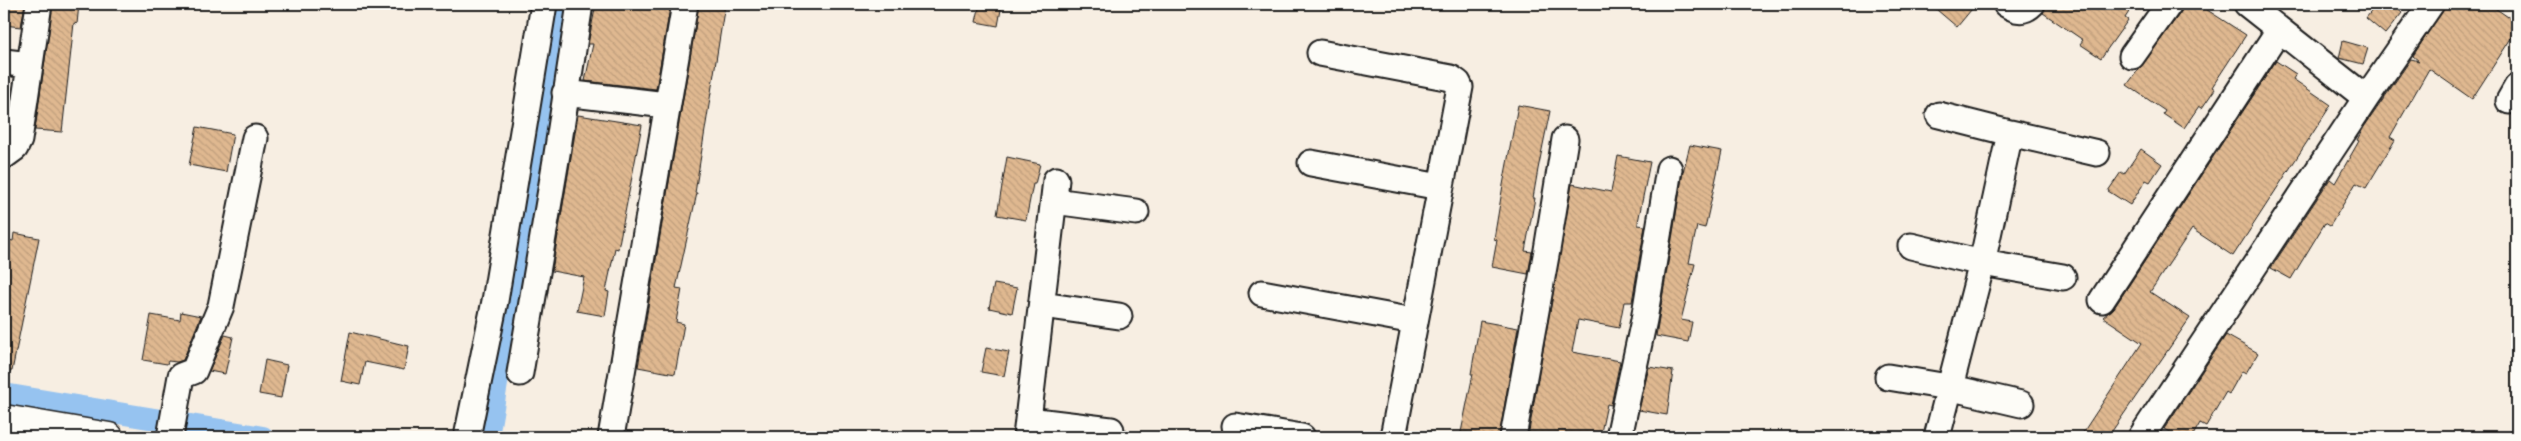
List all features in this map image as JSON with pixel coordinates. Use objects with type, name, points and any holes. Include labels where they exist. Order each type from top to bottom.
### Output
[{"type":"street","points":[[4,156],[15,148],[19,140],[39,4]]},
{"type":"street","points":[[467,437],[495,301],[544,4]]},
{"type":"street","points":[[520,373],[580,4]]},
{"type":"street","points":[[611,437],[666,105],[685,4]]},
{"type":"street","points":[[2006,4],[2017,11],[2026,10],[2032,4]]},
{"type":"street","points":[[2132,56],[2169,4]]},
{"type":"street","points":[[2247,4],[2366,98]]},
{"type":"street","points":[[2141,437],[2430,4]]},
{"type":"street","points":[[2102,300],[2279,30]]},
{"type":"street","points":[[1320,53],[1451,78],[1458,83],[1456,112],[1440,186],[1393,437]]},
{"type":"street","points":[[4,62],[30,65]]},
{"type":"street","points":[[565,93],[666,105]]},
{"type":"street","points":[[1939,115],[2097,153]]},
{"type":"street","points":[[1937,437],[1948,387],[1982,263],[2010,133]]},
{"type":"street","points":[[170,437],[181,376],[194,371],[222,306],[254,138]]},
{"type":"street","points":[[1512,437],[1547,250],[1565,139]]},
{"type":"street","points":[[1311,163],[1440,186]]},
{"type":"street","points":[[1619,437],[1644,320],[1670,169]]},
{"type":"street","points":[[1111,430],[1027,428],[1055,190],[1136,212]]},
{"type":"street","points":[[1912,246],[1982,263],[2063,277]]},
{"type":"street","points":[[1262,293],[1414,321]]},
{"type":"street","points":[[1042,305],[1119,316]]},
{"type":"street","points":[[1888,377],[1948,387],[2021,404]]},
{"type":"street","points":[[4,419],[108,437]]},
{"type":"street","points":[[1235,426],[1302,437]]},
{"type":"building","points":[[4,4],[25,4],[21,27],[4,25]]},
{"type":"building","points":[[53,4],[79,4],[77,24],[74,23],[62,132],[35,130]]},
{"type":"building","points":[[596,4],[649,4],[670,8],[656,89],[585,81],[593,44],[588,44]]},
{"type":"building","points":[[699,4],[725,4],[695,193],[697,193],[676,288],[682,289],[676,322],[684,324],[675,374],[638,367]]},
{"type":"building","points":[[980,4],[1002,4],[998,26],[976,22]]},
{"type":"building","points":[[1930,4],[1976,4],[1957,27]]},
{"type":"building","points":[[2046,4],[2134,4],[2125,18],[2128,20],[2101,58],[2080,44],[2083,40],[2043,13]]},
{"type":"building","points":[[2183,4],[2198,4],[2246,35],[2212,87],[2215,89],[2202,108],[2199,106],[2184,128],[2163,114],[2165,111],[2127,85],[2181,12]]},
{"type":"building","points":[[2377,4],[2392,4],[2402,13],[2385,34],[2366,18]]},
{"type":"building","points":[[2446,4],[2489,4],[2517,23],[2517,29],[2472,99],[2429,69],[2390,137],[2395,140],[2366,188],[2356,183],[2330,226],[2325,223],[2291,279],[2271,268],[2330,179],[2335,183],[2359,141],[2357,140],[2364,127],[2411,59],[2419,61],[2413,56]]},
{"type":"building","points":[[2343,41],[2368,48],[2363,64],[2339,58]]},
{"type":"building","points":[[2276,61],[2296,74],[2293,79],[2331,105],[2233,256],[2192,229],[2150,292],[2190,318],[2108,437],[2080,437],[2142,343],[2103,317],[2114,308]]},
{"type":"building","points":[[1518,105],[1550,111],[1538,169],[1533,198],[1535,198],[1525,251],[1532,252],[1528,274],[1492,267],[1497,240],[1494,239]]},
{"type":"building","points":[[578,115],[642,125],[618,249],[615,248],[606,291],[609,292],[605,316],[577,311],[584,277],[552,271]]},
{"type":"building","points":[[197,127],[233,134],[226,172],[189,165]]},
{"type":"building","points":[[1690,145],[1722,151],[1705,228],[1697,226],[1689,263],[1695,264],[1681,320],[1692,322],[1688,342],[1656,336],[1683,172]]},
{"type":"building","points":[[2141,149],[2162,164],[2150,182],[2146,180],[2130,205],[2108,191],[2121,172],[2124,174]]},
{"type":"building","points":[[1618,156],[1650,162],[1638,222],[1638,225],[1645,226],[1632,302],[1624,302],[1619,328],[1578,320],[1572,352],[1620,361],[1611,405],[1607,404],[1600,437],[1528,437],[1572,184],[1611,192]]},
{"type":"building","points":[[1007,157],[1040,164],[1035,184],[1033,184],[1026,220],[997,215]]},
{"type":"building","points":[[14,233],[39,238],[12,371],[4,371],[4,239],[13,241]]},
{"type":"building","points":[[994,284],[1017,288],[1012,313],[989,308]]},
{"type":"building","points":[[181,312],[201,316],[183,360],[177,362],[168,361],[167,364],[143,360],[151,315],[180,320]]},
{"type":"building","points":[[1480,321],[1518,328],[1499,437],[1460,437],[1473,374],[1471,374]]},
{"type":"building","points":[[350,332],[409,346],[404,370],[365,362],[360,385],[341,381]]},
{"type":"building","points":[[225,335],[233,337],[225,374],[209,371]]},
{"type":"building","points":[[2226,335],[2258,353],[2246,373],[2242,371],[2229,394],[2226,392],[2206,426],[2200,423],[2192,437],[2179,437],[2164,429]]},
{"type":"building","points":[[986,348],[1009,352],[1004,376],[981,372]]},
{"type":"building","points":[[265,360],[287,365],[281,398],[259,394]]},
{"type":"building","points":[[1649,367],[1673,371],[1667,415],[1639,410]]},
{"type":"waterway","points":[[488,437],[561,4]]},
{"type":"waterway","points":[[4,394],[263,437]]}]
